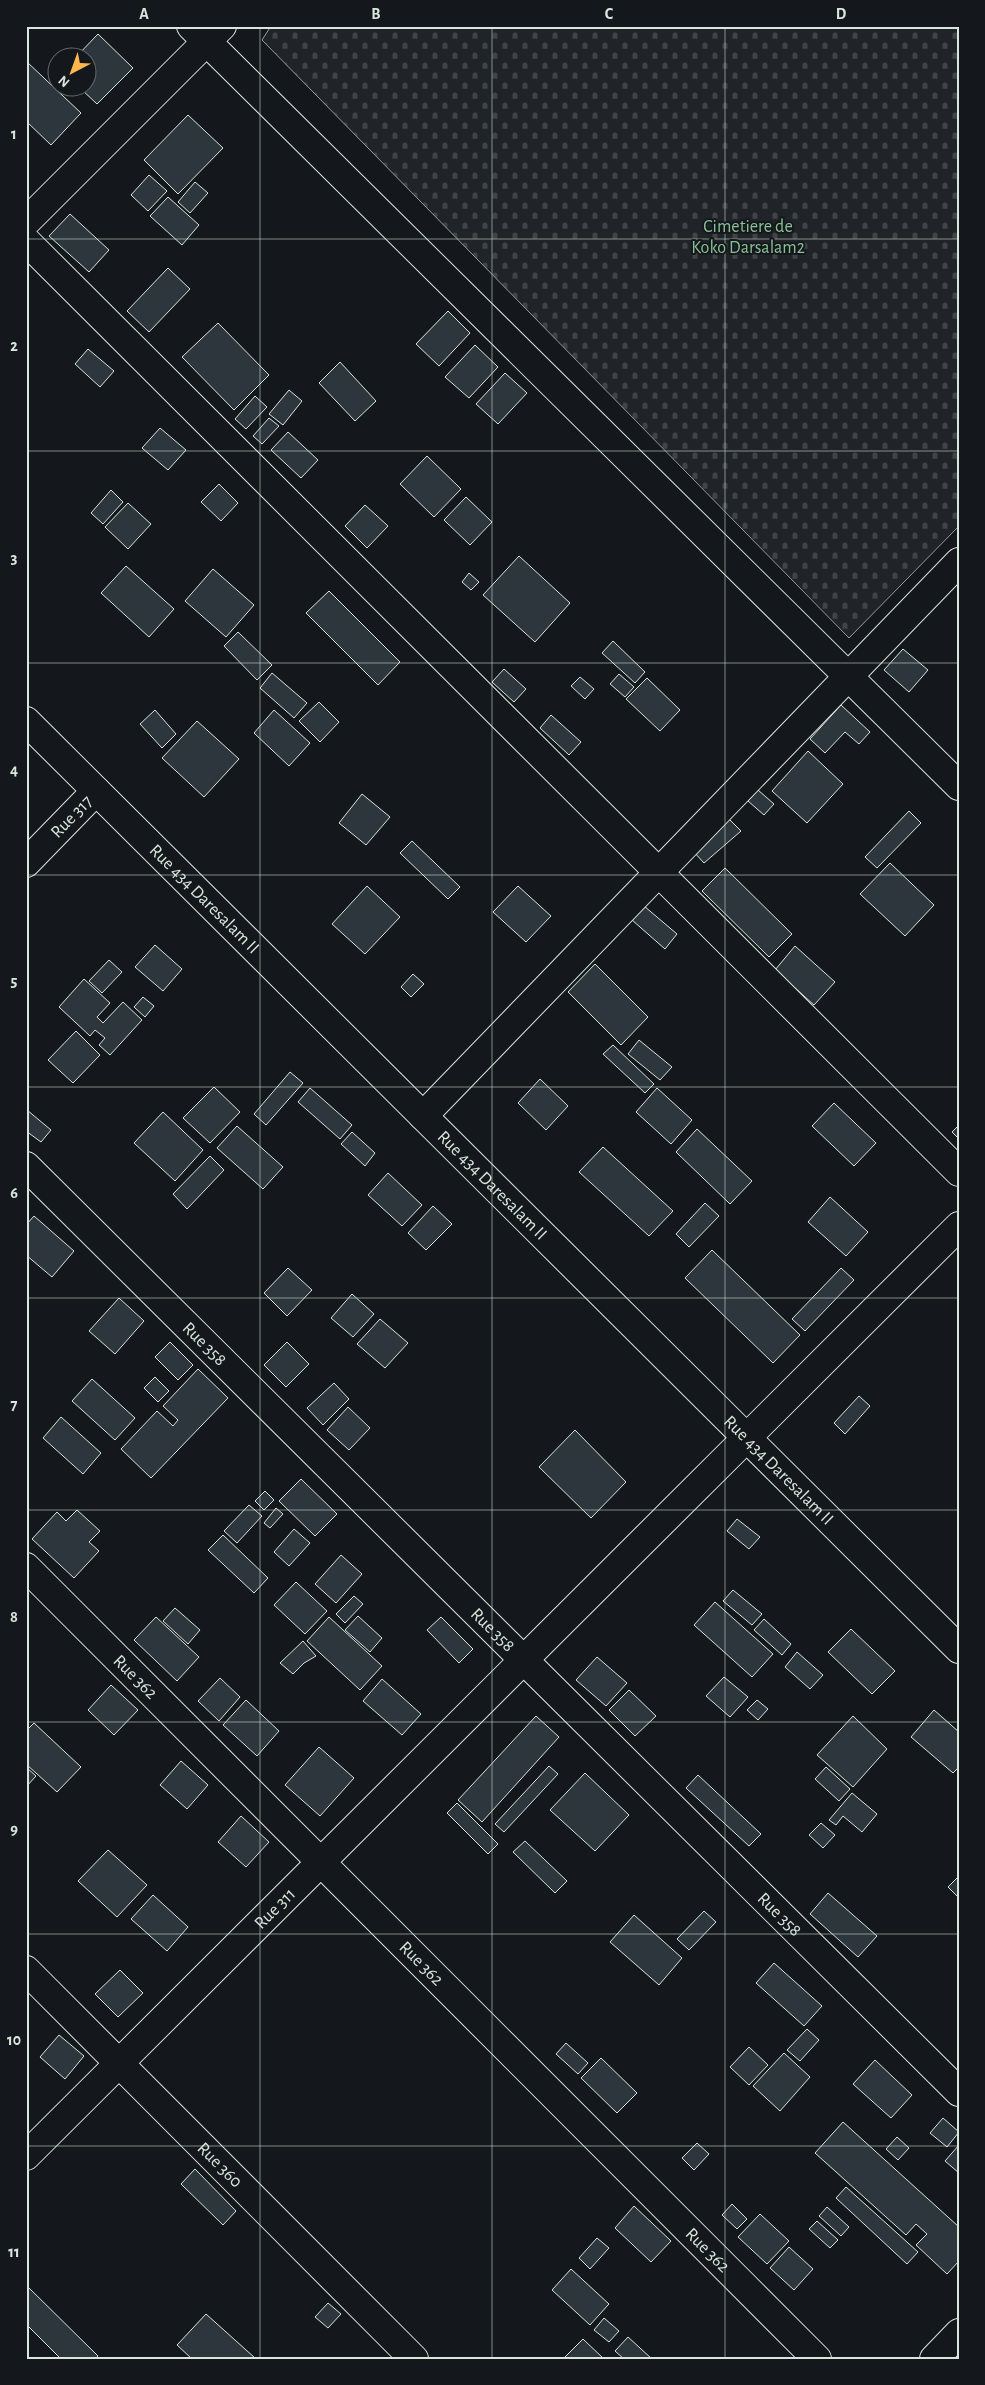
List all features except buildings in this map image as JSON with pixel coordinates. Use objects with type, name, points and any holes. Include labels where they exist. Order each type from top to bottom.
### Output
[{"type":"street","points":[[26,222],[207,31],[959,786]]},
{"type":"street","points":[[26,241],[959,1172]]},
{"type":"street","points":[[423,1116],[959,562]]},
{"type":"street","name":"Rue 434 Daresalam II","points":[[26,721],[959,1649]]},
{"type":"street","name":"Rue 317","points":[[26,864],[96,791]]},
{"type":"street","name":"Rue 358","points":[[26,1166],[959,2092]]},
{"type":"street","name":"Rue 311","points":[[26,2156],[959,1226]]},
{"type":"street","name":"Rue 362","points":[[26,1567],[817,2359]]},
{"type":"street","name":"Rue 360","points":[[26,1970],[414,2359]]},
{"type":"street","points":[[934,2359],[959,2333]]},
{"type":"green space","name":"Cimetiere de Koko Darsalam2","points":[[271,26],[959,26],[959,526],[849,638],[262,40]]}]
